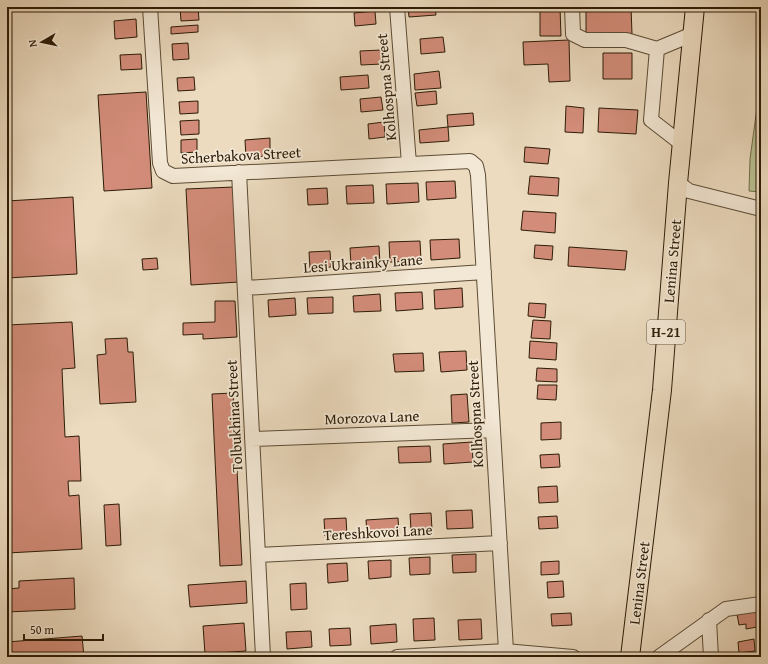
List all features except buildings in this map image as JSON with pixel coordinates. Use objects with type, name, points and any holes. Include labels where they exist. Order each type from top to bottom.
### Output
[{"type":"main road","name":"Lenina Street","points":[[630,657],[662,390],[678,183],[696,7]]},
{"type":"street","name":"Scherbakova Street","points":[[150,7],[160,163],[163,171],[173,176],[470,161],[476,166],[478,175]]},
{"type":"street","name":"Kolhospna Street","points":[[397,7],[409,164]]},
{"type":"street","points":[[572,7],[573,34],[585,40],[626,40],[657,50],[693,34]]},
{"type":"street","points":[[657,50],[651,120],[682,144]]},
{"type":"street","name":"Tolbukhina Street","points":[[239,172],[263,657]]},
{"type":"street","name":"Kolhospna Street","points":[[478,175],[506,651]]},
{"type":"street","points":[[678,183],[689,191],[761,209]]},
{"type":"street","name":"Lesi Ukrainky Lane","points":[[245,288],[484,272]]},
{"type":"street","name":"Morozova Lane","points":[[252,438],[493,430]]},
{"type":"street","name":"Tereshkovoi Lane","points":[[258,555],[500,543]]},
{"type":"street","points":[[660,657],[726,609],[761,604]]},
{"type":"street","points":[[709,620],[711,657]]},
{"type":"street","points":[[397,657],[506,651],[548,656],[573,657]]},
{"type":"green space","points":[[761,78],[761,192],[749,191],[750,159]]}]
